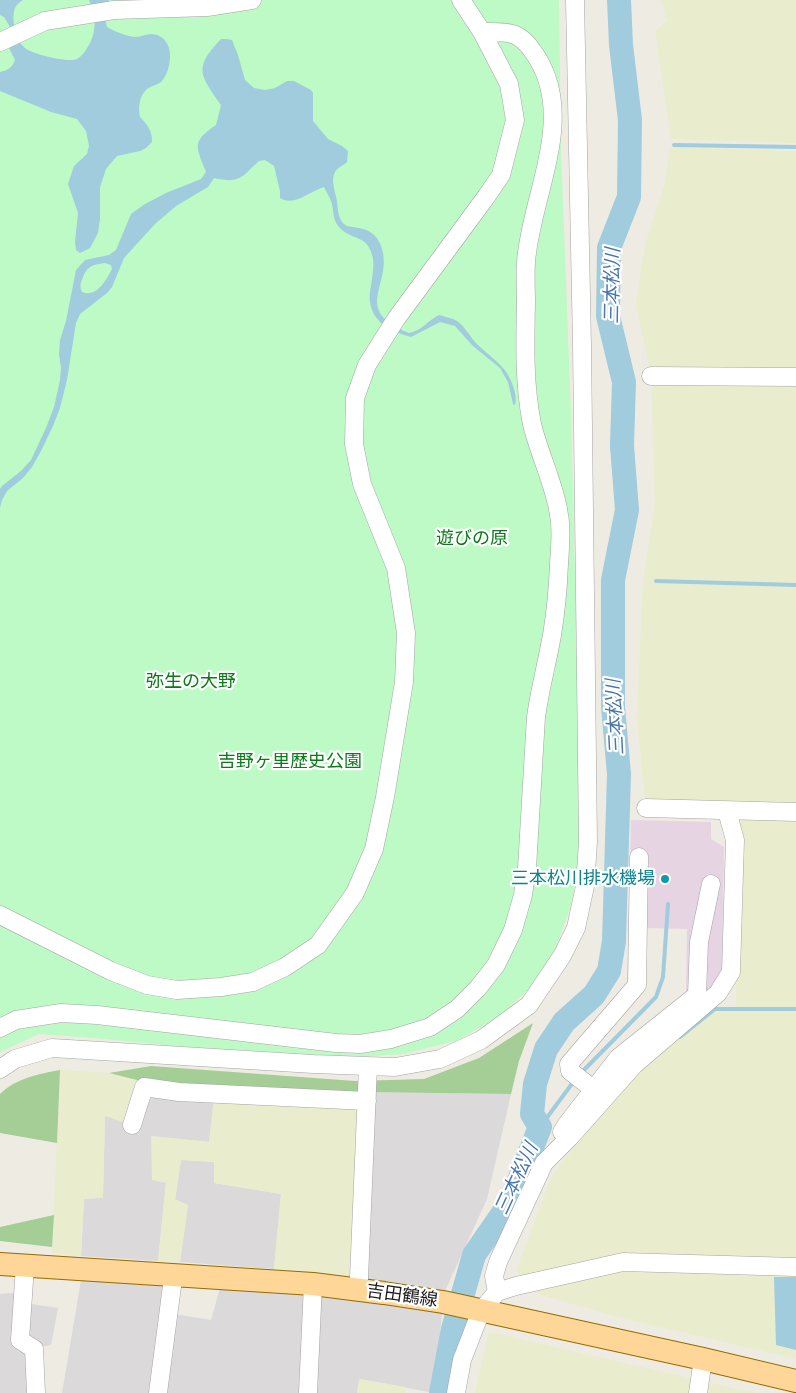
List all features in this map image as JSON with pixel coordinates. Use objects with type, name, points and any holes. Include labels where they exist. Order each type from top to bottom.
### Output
[{"type":"main road","name":"吉田鶴線","points":[[0,1264],[313,1284],[443,1302],[796,1381]]},
{"type":"street","points":[[0,42],[45,21],[114,10],[207,7],[252,0]]},
{"type":"street","points":[[0,915],[111,971],[147,985],[177,990],[221,987],[253,982],[285,967],[318,945],[355,893],[374,850],[385,797],[404,682],[406,634],[396,568],[362,484],[354,444],[355,398],[366,365],[396,319],[501,175],[515,120],[509,84],[482,32],[461,0]]},
{"type":"street","points":[[0,1069],[15,1059],[52,1048],[313,1064],[395,1067],[440,1059],[480,1040],[529,1005],[562,956],[576,928],[585,886],[588,842],[582,335],[575,0]]},
{"type":"street","points":[[0,1028],[16,1020],[61,1013],[97,1015],[336,1044],[360,1044],[391,1039],[430,1027],[457,1009],[478,988],[496,965],[513,930],[523,895],[527,868],[536,717],[552,637],[560,555],[559,515],[532,423],[526,372],[525,333],[528,246],[554,123],[547,77],[527,42],[518,35],[502,32],[482,32]]},
{"type":"street","points":[[652,376],[796,377]]},
{"type":"street","points":[[646,808],[796,812]]},
{"type":"street","points":[[544,1163],[570,1137],[634,1065],[718,993],[731,972],[734,840],[727,811]]},
{"type":"street","points":[[593,1089],[570,1072],[569,1064],[636,985],[639,857]]},
{"type":"street","points":[[497,1292],[494,1276],[498,1262],[544,1163],[567,1124],[618,1058],[697,995],[699,942],[711,884]]},
{"type":"street","points":[[357,1290],[368,1066]]},
{"type":"street","points":[[132,1125],[144,1087],[179,1092],[366,1101]]},
{"type":"street","points":[[456,1393],[462,1360],[481,1311],[497,1292],[623,1262],[796,1267]]},
{"type":"street","points":[[25,1266],[20,1340],[34,1349],[36,1393]]},
{"type":"street","points":[[158,1393],[172,1286],[176,1274]]},
{"type":"street","points":[[308,1393],[313,1284]]},
{"type":"street","points":[[698,1393],[703,1359]]},
{"type":"shaded area","points":[[631,820],[711,822],[711,839],[724,847],[722,973],[707,993],[686,991],[687,929],[646,928],[644,983],[627,983]]},
{"type":"shaded area","points":[[145,1082],[215,1089],[209,1142],[151,1136],[166,1182],[158,1261],[81,1256],[84,1199],[103,1197],[105,1116]]},
{"type":"shaded area","points":[[362,1092],[511,1094],[487,1199],[445,1291],[359,1278]]},
{"type":"shaded area","points":[[181,1160],[214,1162],[214,1183],[281,1194],[274,1269],[180,1262],[188,1205],[175,1200]]},
{"type":"shaded area","points":[[81,1280],[172,1286],[174,1314],[211,1320],[220,1288],[313,1295],[442,1313],[434,1393],[360,1379],[357,1393],[62,1393]]},
{"type":"shaded area","points":[[30,1292],[31,1304],[58,1308],[51,1345],[40,1347],[39,1393],[0,1393],[0,1294]]},
{"type":"green space","name":"吉野ヶ里歴史公園","points":[[0,0],[559,0],[561,150],[571,414],[578,696],[580,860],[570,908],[555,950],[534,984],[502,1014],[459,1040],[404,1054],[358,1057],[174,1046],[39,1034],[0,1052]]},
{"type":"green space","points":[[661,0],[796,0],[796,143],[671,139],[655,31],[667,21]]},
{"type":"green space","points":[[670,147],[796,151],[796,1359],[618,1317],[538,1294],[516,1271],[552,1175],[637,1071],[714,1007],[736,1007],[738,808],[646,808],[637,718],[643,582],[655,504],[651,376],[636,304],[645,245],[665,183]]},
{"type":"green space","points":[[533,1023],[519,1061],[511,1094],[362,1092],[145,1082],[109,1073],[151,1066],[355,1081],[424,1079],[479,1058]]},
{"type":"green space","points":[[60,1070],[109,1073],[145,1082],[132,1125],[105,1116],[103,1198],[84,1199],[81,1256],[52,1253]]},
{"type":"green space","points":[[60,1070],[57,1143],[0,1133],[0,1094],[20,1080]]},
{"type":"green space","points":[[215,1089],[362,1092],[352,1277],[274,1269],[281,1194],[214,1183],[214,1162],[181,1160],[175,1199],[188,1205],[180,1262],[158,1261],[166,1183],[152,1180],[151,1136],[209,1142]]},
{"type":"green space","points":[[54,1215],[52,1247],[0,1241],[0,1227]]},
{"type":"green space","points":[[489,1332],[756,1393],[475,1393]]},
{"type":"green space","points":[[359,1379],[406,1387],[405,1393],[357,1393]]},
{"type":"water","points":[[0,0],[23,0],[17,5],[14,13],[16,35],[25,48],[42,55],[72,60],[79,58],[83,54],[91,41],[95,25],[93,10],[89,0],[109,0],[105,18],[107,27],[121,34],[133,37],[155,34],[163,38],[168,44],[170,53],[168,70],[165,77],[161,82],[147,89],[142,95],[140,102],[140,117],[149,128],[152,142],[140,151],[117,156],[106,169],[100,187],[98,233],[90,248],[80,253],[76,250],[75,242],[78,213],[68,184],[74,166],[87,154],[89,146],[86,131],[77,119],[51,112],[0,91],[0,72],[13,65],[15,60],[7,44],[12,30],[4,17],[0,15]]},
{"type":"water","points":[[221,39],[232,40],[245,80],[254,88],[265,90],[275,88],[287,81],[294,81],[311,90],[313,93],[313,121],[328,139],[348,151],[347,162],[336,171],[333,179],[340,219],[347,226],[370,232],[381,246],[384,260],[377,305],[381,315],[391,324],[409,333],[418,330],[439,315],[457,321],[465,328],[475,342],[506,372],[510,378],[516,398],[515,405],[513,404],[508,382],[500,368],[473,346],[455,326],[440,322],[411,337],[397,333],[385,326],[375,316],[370,302],[373,259],[369,247],[362,240],[345,232],[338,225],[334,219],[331,201],[324,187],[296,200],[291,201],[280,198],[274,166],[265,160],[259,161],[240,178],[223,180],[214,178],[208,187],[176,206],[155,224],[124,258],[112,287],[107,293],[80,314],[76,323],[67,380],[53,426],[32,467],[23,478],[7,491],[0,508],[0,489],[31,460],[54,407],[60,380],[60,340],[66,321],[76,270],[85,260],[109,255],[116,250],[131,214],[166,193],[201,179],[206,172],[198,150],[199,140],[216,125],[221,105],[204,79],[203,65],[212,49]],"holes":[[[105,263],[111,265],[112,269],[107,278],[97,290],[87,293],[82,292],[81,283],[88,269]]]},
{"type":"water","points":[[774,1277],[796,1277],[796,1350],[776,1345]]},
{"type":"waterway","name":"三本松川","points":[[441,1393],[453,1329],[474,1255],[510,1203],[540,1127],[532,1114],[535,1084],[546,1049],[564,1022],[594,995],[609,971],[614,941],[619,774],[613,707],[613,580],[627,510],[622,446],[624,382],[608,316],[609,248],[629,197],[630,120],[621,45],[619,0]]},
{"type":"waterway","points":[[674,145],[796,147]]},
{"type":"waterway","points":[[656,581],[796,585]]},
{"type":"waterway","points":[[580,1074],[656,997],[663,977],[668,904]]},
{"type":"waterway","points":[[680,1037],[715,1009],[796,1009]]},
{"type":"waterway","points":[[540,1127],[574,1081]]},
{"type":"place","name":"三本松川排水機場","points":[[665,879]]},
{"type":"park label","name":"遊びの原","points":[[472,539]]},
{"type":"park label","name":"弥生の大野","points":[[191,682]]}]
